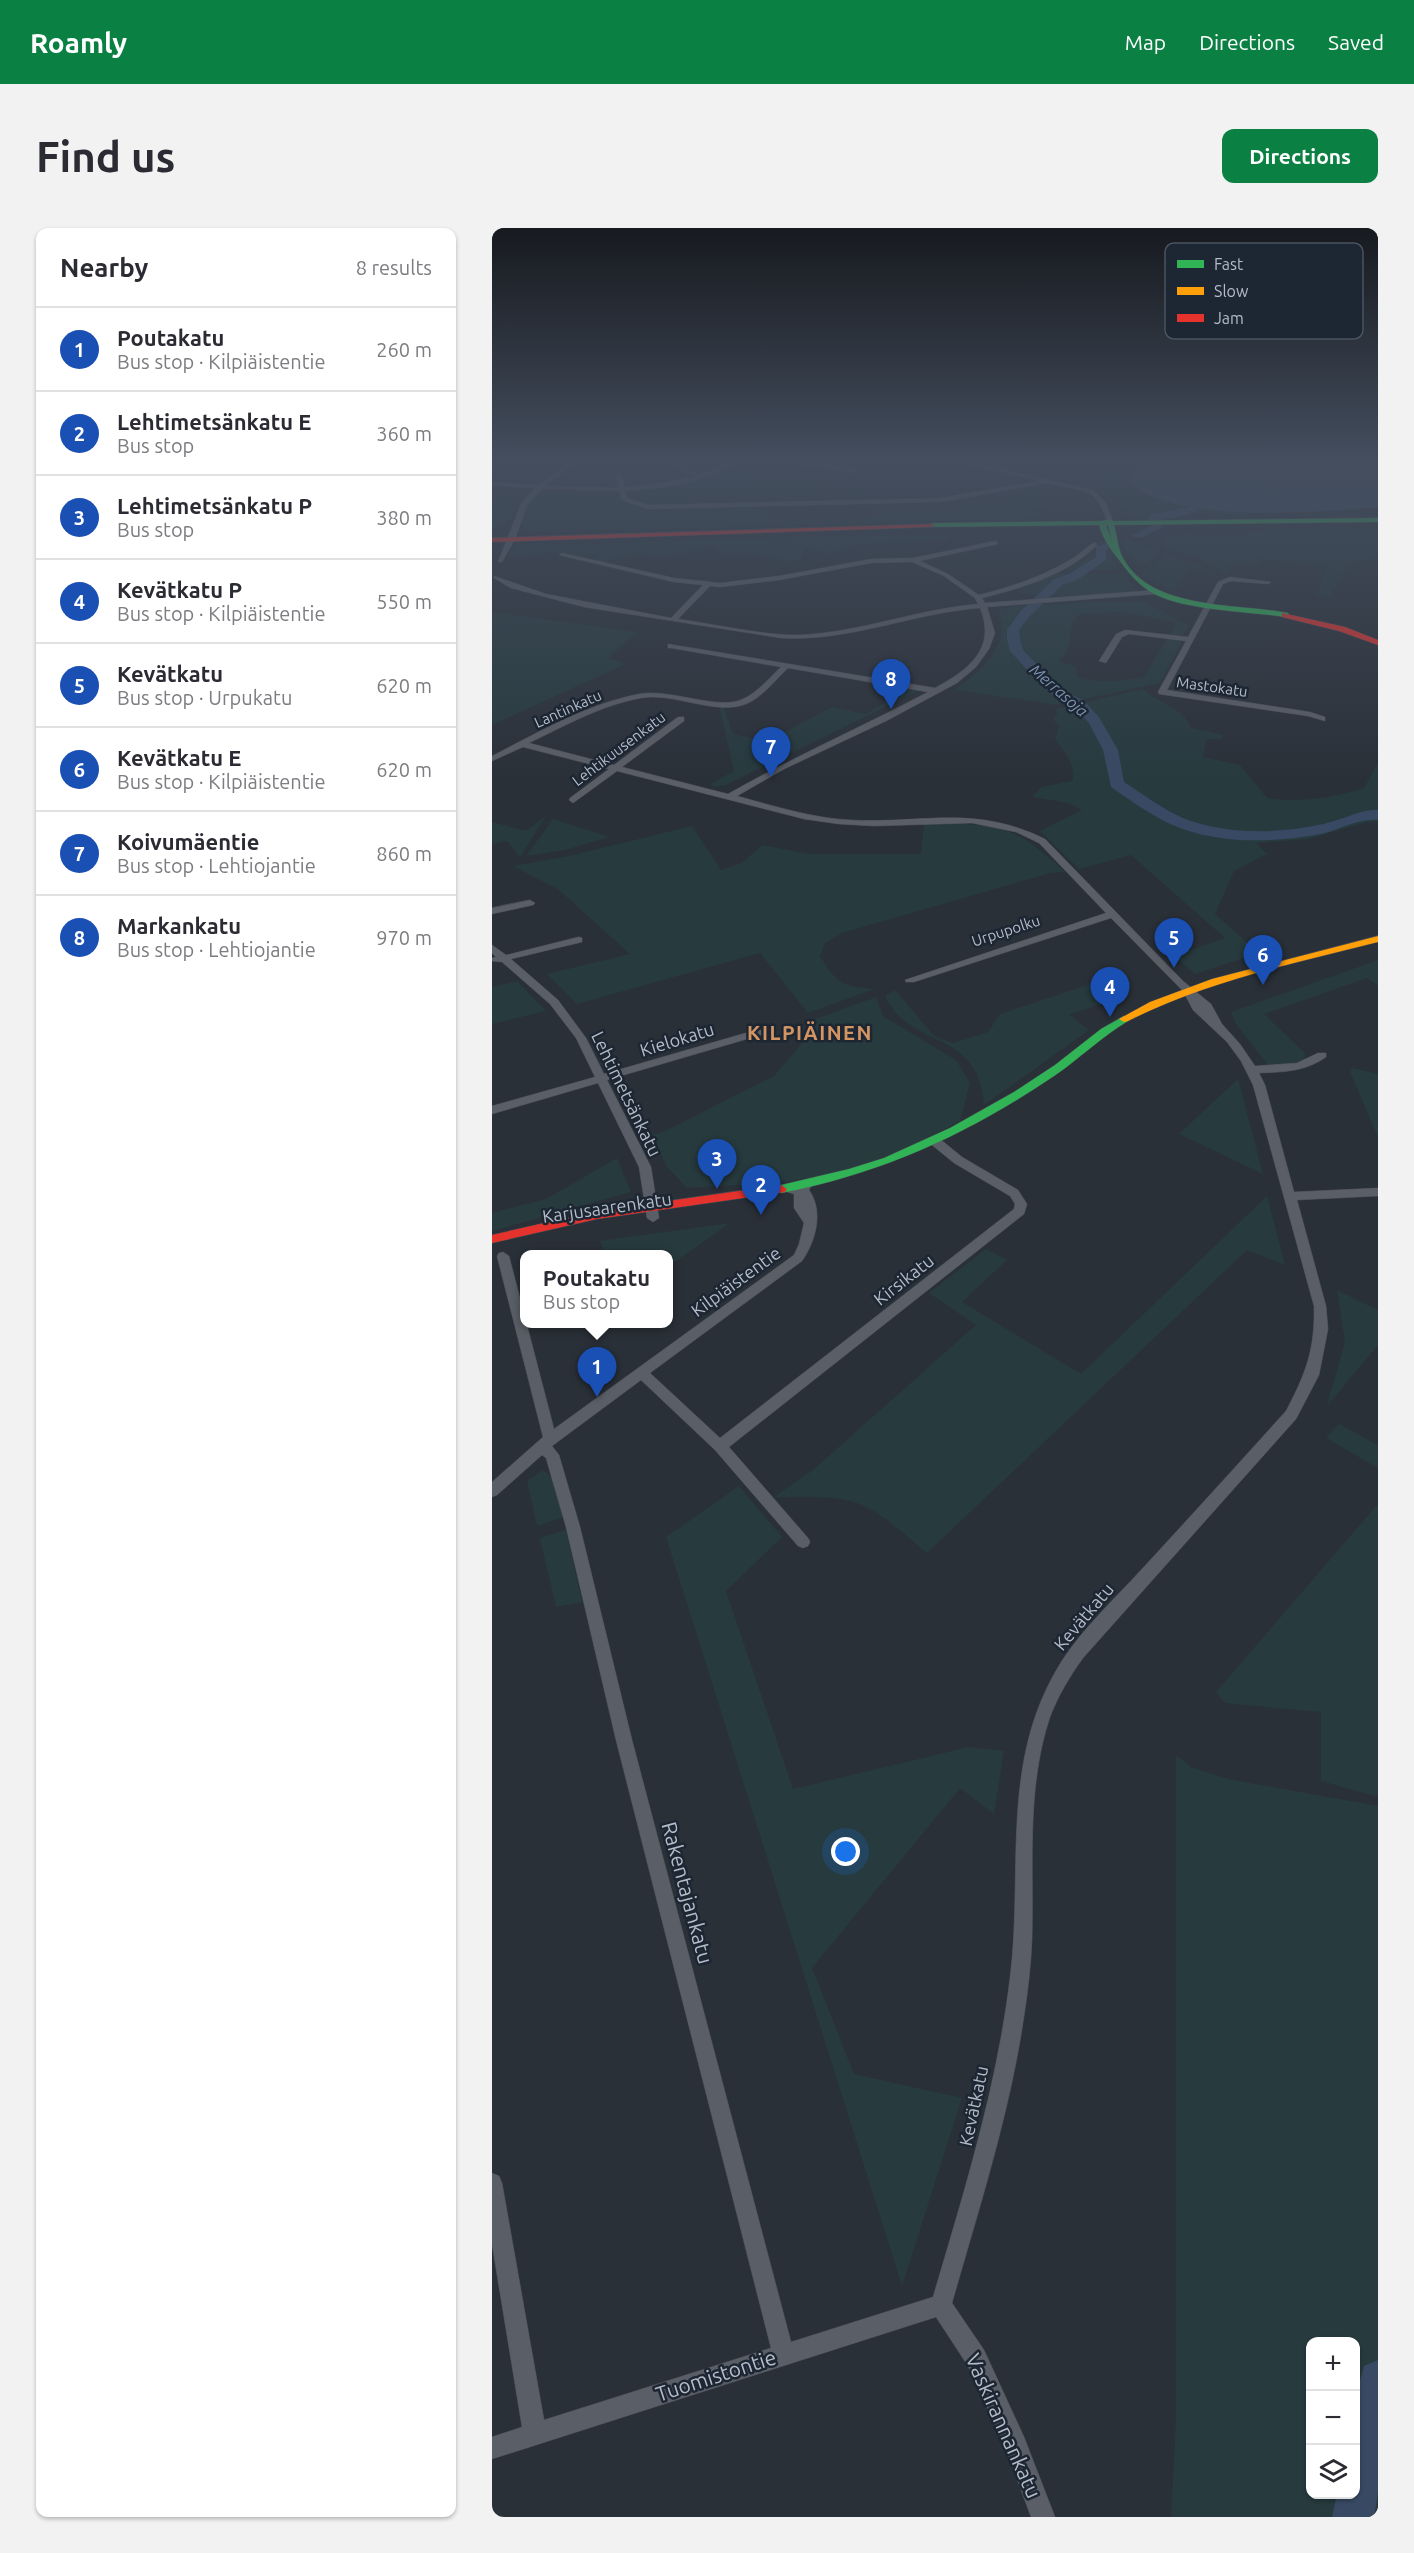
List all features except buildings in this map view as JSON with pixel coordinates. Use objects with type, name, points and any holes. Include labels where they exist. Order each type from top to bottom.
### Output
[{"type":"main road","points":[[1127,566],[1134,575],[1156,592],[1303,618],[1350,631],[1378,643]]},
{"type":"main road","points":[[801,1192],[887,1176],[981,1126],[1013,1098],[1082,1051],[1137,1022],[1194,998],[1295,968],[1328,953],[1378,939]]},
{"type":"main road","name":"Karjusaarenkatu","points":[[492,1241],[652,1212],[801,1192]]},
{"type":"street","points":[[616,566],[708,584],[779,578],[849,566]]},
{"type":"street","points":[[730,796],[782,767],[937,691],[973,665],[985,649],[991,633],[983,605],[978,597],[946,575],[926,566]]},
{"type":"street","points":[[978,597],[1016,588],[1062,566]]},
{"type":"street","points":[[494,578],[513,588],[547,597],[781,636],[801,637],[847,631],[952,608],[1052,598],[1114,597],[1156,592]]},
{"type":"street","name":"Mastokatu","points":[[1268,582],[1226,580],[1220,583],[1162,687],[1164,693],[1310,714],[1322,719]]},
{"type":"street","points":[[674,619],[708,584]]},
{"type":"street","points":[[1103,661],[1119,636],[1128,632],[1190,639]]},
{"type":"street","points":[[671,646],[937,691]]},
{"type":"street","name":"Lantinkatu","points":[[492,759],[618,701],[658,693],[736,704],[751,697],[786,666]]},
{"type":"street","name":"Lehtikuusenkatu","points":[[573,800],[681,718]]},
{"type":"street","name":"Kevätkatu","points":[[522,744],[804,816],[850,823],[952,819],[1005,824],[1027,831],[1042,840],[1194,998],[1214,1014],[1217,1025],[1252,1071],[1320,1306],[1321,1329],[1317,1355],[1302,1398],[1291,1415],[1090,1637],[1058,1683],[1036,1737],[1028,1772],[1024,1806],[1020,1974],[1012,2024],[982,2163],[941,2306]]},
{"type":"street","points":[[492,911],[530,903]]},
{"type":"street","name":"Urpupolku","points":[[910,980],[1109,910]]},
{"type":"street","points":[[498,959],[579,939]]},
{"type":"street","name":"Lehtimetsänkatu","points":[[492,948],[498,959],[554,1002],[581,1038],[604,1079],[645,1167],[652,1212]]},
{"type":"street","name":"Kielokatu","points":[[492,1110],[760,1032]]},
{"type":"street","points":[[1252,1071],[1298,1068],[1312,1064],[1322,1055]]},
{"type":"street","name":"Kirsikatu","points":[[720,1446],[1020,1211],[1021,1204],[1014,1193],[940,1146]]},
{"type":"street","name":"Kilpiäistentie","points":[[492,1491],[548,1442],[798,1258],[808,1242],[809,1221],[800,1210],[801,1192]]},
{"type":"street","points":[[1290,1196],[1378,1192]]},
{"type":"street","name":"Rakentajankatu","points":[[503,1256],[520,1323]]},
{"type":"street","name":"Rakentajankatu","points":[[521,1328],[548,1433],[548,1442],[573,1527],[624,1740],[783,2354]]},
{"type":"street","points":[[642,1373],[720,1446],[804,1542]]},
{"type":"street","points":[[492,2183],[535,2436]]},
{"type":"street","name":"Tuomistontie","points":[[492,2448],[783,2354],[941,2306]]},
{"type":"street","name":"Vaskirannankatu","points":[[941,2306],[976,2358],[1016,2445],[1043,2517]]},
{"type":"green space","points":[[1072,566],[1117,567],[1113,571],[1063,570]]},
{"type":"green space","points":[[1150,566],[1199,566],[1212,571],[1188,568],[1174,591],[1142,576],[1143,571]]},
{"type":"green space","points":[[1212,566],[1231,566],[1227,574]]},
{"type":"green space","points":[[1325,566],[1350,566],[1339,580],[1331,597],[1318,596]]},
{"type":"green space","points":[[1051,574],[1124,575],[1136,590],[1125,593],[1077,596],[1016,592]]},
{"type":"green space","points":[[1144,602],[1189,626],[1183,635],[1170,635],[1176,625],[1171,621],[1121,612],[1081,614],[1073,622],[1069,646],[1059,662],[1075,666],[1078,678],[1118,681],[1144,677],[1168,638],[1182,642],[1160,683],[1058,705],[955,690],[985,664],[996,648],[1002,629],[999,610],[1014,606]]},
{"type":"green space","points":[[492,612],[637,632],[608,658],[626,664],[492,725]]},
{"type":"green space","points":[[908,688],[918,691],[726,785],[715,787],[710,784],[734,771],[719,705],[723,705],[733,734],[768,741],[832,707],[866,714]]},
{"type":"green space","points":[[1143,689],[1176,710],[1191,728],[1224,735],[1221,739],[1206,739],[1203,757],[1240,765],[1267,798],[1316,799],[1364,788],[1378,763],[1378,822],[1367,822],[1308,839],[1256,843],[1267,854],[1234,871],[1215,914],[1259,953],[1195,974],[1174,956],[1225,938],[1131,855],[1079,869],[1040,831],[1082,810],[1068,803],[1032,797],[1041,787],[1072,781],[1071,764],[1055,739],[1059,726],[1053,719],[1057,715],[1056,709]]},
{"type":"green space","points":[[546,816],[520,857],[507,841],[492,844],[492,822],[526,831]]},
{"type":"green space","points":[[553,819],[610,837],[565,850],[526,856]]},
{"type":"green space","points":[[951,823],[989,827],[1014,834],[1037,848],[1066,872],[1050,873],[842,933],[825,943],[820,956],[831,973],[841,982],[854,987],[874,989],[808,1013],[760,953],[577,1004],[547,974],[630,954],[559,890],[513,866],[569,856],[692,826],[721,870],[742,863],[762,845],[809,854],[921,854],[924,824]]},
{"type":"green space","points":[[1378,960],[1378,986],[1367,978],[1264,1014],[1305,1053],[1304,1061],[1269,1066],[1236,1024],[1231,1012]]},
{"type":"green space","points":[[1105,979],[1124,996],[1069,1015],[1089,1030],[984,1105],[979,1080],[970,1063],[957,1051],[910,1025],[896,1013],[885,996],[895,990],[934,1036],[953,1043],[988,1032],[1000,1014]]},
{"type":"green space","points":[[517,981],[546,1011],[492,1024],[492,987]]},
{"type":"green space","points":[[876,997],[883,1016],[956,1060],[970,1083],[960,1121],[888,1156],[811,1178],[687,1188],[667,1167],[652,1135],[663,1132],[774,1076],[814,1029],[810,1021]]},
{"type":"green space","points":[[1352,1068],[1378,1074],[1378,1137],[1350,1072]]},
{"type":"green space","points":[[1238,1079],[1263,1174],[1179,1134]]},
{"type":"green space","points":[[617,1158],[631,1192],[492,1231],[492,1213],[546,1199]]},
{"type":"green space","points":[[1267,1196],[1285,1265],[1247,1250],[927,1553],[891,1523],[861,1505],[832,1498],[774,1497],[813,1470],[976,1325],[929,1293],[986,1249],[1007,1260],[962,1302],[1081,1374]]},
{"type":"green space","points":[[730,1223],[673,1263],[673,1250],[603,1250],[600,1241]]},
{"type":"green space","points":[[1337,1290],[1378,1310],[1378,1345],[1327,1406],[1345,1342]]},
{"type":"green space","points":[[1339,1424],[1378,1445],[1378,1468],[1326,1438]]},
{"type":"green space","points":[[543,1470],[553,1478],[563,1517],[537,1526],[527,1481]]},
{"type":"green space","points":[[739,1486],[782,1537],[726,1591],[793,1789],[969,1747],[1004,1751],[994,1814],[960,1788],[812,1968],[854,2074],[962,2098],[902,2286],[666,1537]]},
{"type":"green space","points":[[1378,1504],[1378,1797],[1321,1781],[1321,1712],[1225,1703],[1216,1692]]},
{"type":"green space","points":[[566,1530],[582,1602],[556,1607],[540,1538]]},
{"type":"green space","points":[[1176,1755],[1191,1767],[1228,1779],[1378,1806],[1378,2517],[1171,2517],[1176,2418]]},
{"type":"waterway","name":"Merrasoja","points":[[1090,566],[1073,577],[1058,582],[1024,615],[1013,630],[1013,637],[1015,648],[1037,673],[1057,692],[1078,703],[1094,720],[1106,739],[1114,761],[1116,784],[1175,820],[1192,827],[1230,834],[1269,835],[1307,832],[1325,829],[1365,815],[1378,815]]},
{"type":"waterway","name":"Merrasoja","points":[[1353,2517],[1378,2380]]},
{"type":"traffic: fast","points":[[1126,566],[1141,582],[1168,597],[1200,604],[1285,615]]},
{"type":"traffic: fast","points":[[781,1189],[853,1172],[888,1160],[954,1131],[1049,1074],[1124,1019]]},
{"type":"traffic: slow","points":[[1124,1019],[1154,1004],[1216,981],[1378,939]]},
{"type":"traffic: jam","points":[[1285,615],[1342,629],[1378,643]]},
{"type":"traffic: jam","points":[[492,1239],[597,1215],[781,1189]]},
{"type":"place","name":"Markankatu","points":[[891,709]]},
{"type":"place","name":"Koivumäentie","points":[[771,777]]},
{"type":"place","name":"Kevätkatu","points":[[1174,968]]},
{"type":"place","name":"Kevätkatu E","points":[[1263,985]]},
{"type":"place","name":"Kevätkatu P","points":[[1110,1017]]},
{"type":"place","name":"Lehtimetsänkatu P","points":[[717,1189]]},
{"type":"place","name":"Lehtimetsänkatu E","points":[[761,1215]]},
{"type":"place","name":"Poutakatu","points":[[597,1397]]},
{"type":"district","name":"KILPIÄINEN","points":[[810,1033]]}]
